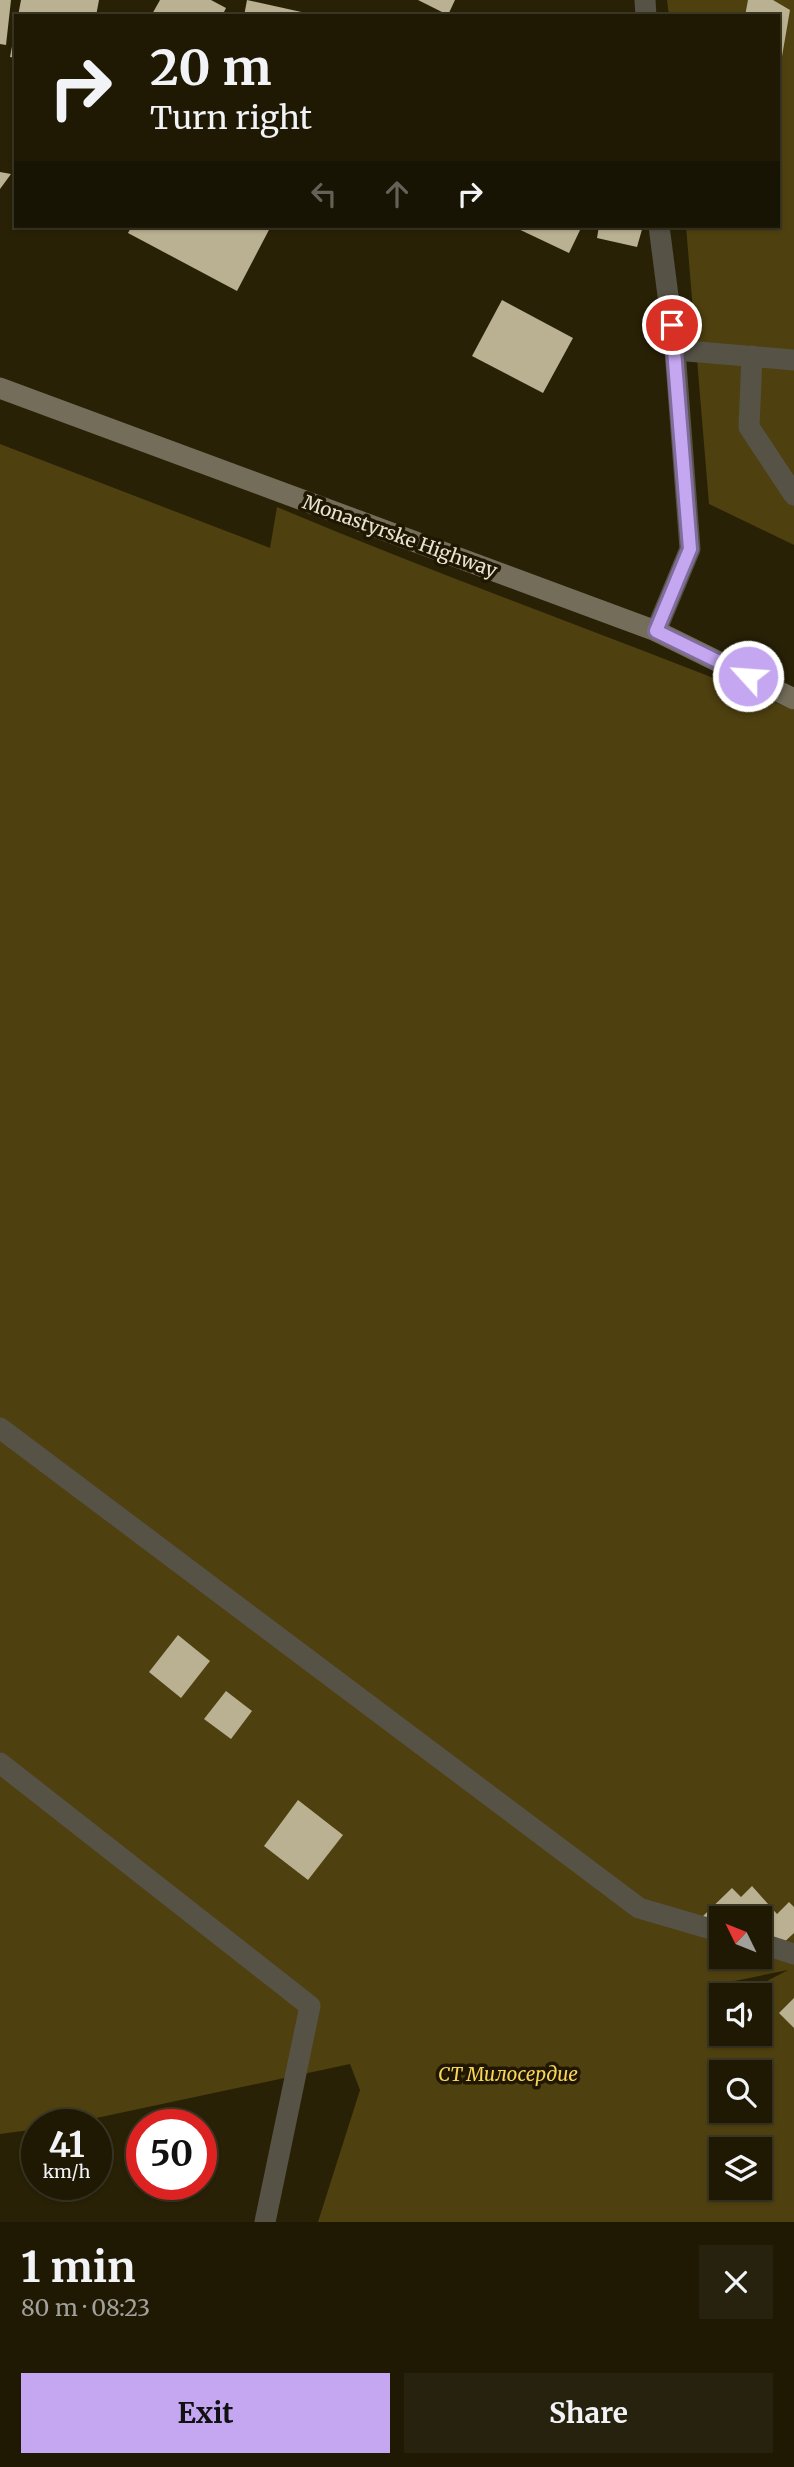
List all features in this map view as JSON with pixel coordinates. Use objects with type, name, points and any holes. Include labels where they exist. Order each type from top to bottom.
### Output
[{"type":"main road","name":"Monastyrske Highway","points":[[0,388],[656,631],[794,699]]},
{"type":"street","points":[[656,631],[690,549],[675,350],[659,228]]},
{"type":"street","points":[[675,350],[794,360]]},
{"type":"street","points":[[751,356],[749,427],[794,495]]},
{"type":"street","points":[[0,1428],[639,1908],[709,1928]]},
{"type":"street","points":[[0,1763],[310,2006],[265,2222]]},
{"type":"street","points":[[772,1947],[794,1954]]},
{"type":"green space","points":[[667,0],[794,0],[794,545],[709,504],[686,228],[780,228],[780,14],[669,14]]},
{"type":"green space","name":"СТ Милосердие","points":[[0,444],[270,548],[277,507],[794,710],[794,2222],[318,2222],[360,2090],[350,2064],[138,2109],[126,2109],[126,2112],[112,2115],[112,2109],[21,2109],[21,2131],[0,2134]]},
{"type":"building","points":[[0,0],[11,0],[6,45],[0,44]]},
{"type":"building","points":[[21,0],[99,0],[96,14],[18,14]]},
{"type":"building","points":[[160,0],[211,0],[226,8],[223,14],[152,14]]},
{"type":"building","points":[[247,0],[310,14],[244,14]]},
{"type":"building","points":[[418,0],[455,0],[446,14]]},
{"type":"building","points":[[748,0],[773,0],[790,10],[780,68],[780,14],[745,14]]},
{"type":"building","points":[[14,36],[14,58],[10,57]]},
{"type":"building","points":[[0,172],[11,174],[0,189]]},
{"type":"building","points":[[131,228],[270,228],[237,291],[128,233]]},
{"type":"building","points":[[516,228],[581,228],[569,253]]},
{"type":"building","points":[[599,228],[642,228],[637,247],[597,238]]},
{"type":"building","points":[[502,300],[573,338],[543,393],[472,356]]},
{"type":"building","points":[[178,1635],[210,1661],[181,1698],[149,1672]]},
{"type":"building","points":[[226,1691],[252,1711],[231,1739],[204,1719]]},
{"type":"building","points":[[298,1800],[343,1835],[308,1880],[264,1846]]},
{"type":"building","points":[[752,1886],[770,1906],[713,1906],[732,1888],[741,1897]]},
{"type":"building","points":[[789,1902],[794,1907],[794,1933],[772,1953],[772,1908],[777,1914]]},
{"type":"building","points":[[709,1910],[709,1923],[703,1916]]},
{"type":"building","points":[[794,1998],[794,2028],[779,2013]]},
{"type":"route","points":[[672,325],[690,549],[656,631],[748,676]]}]
